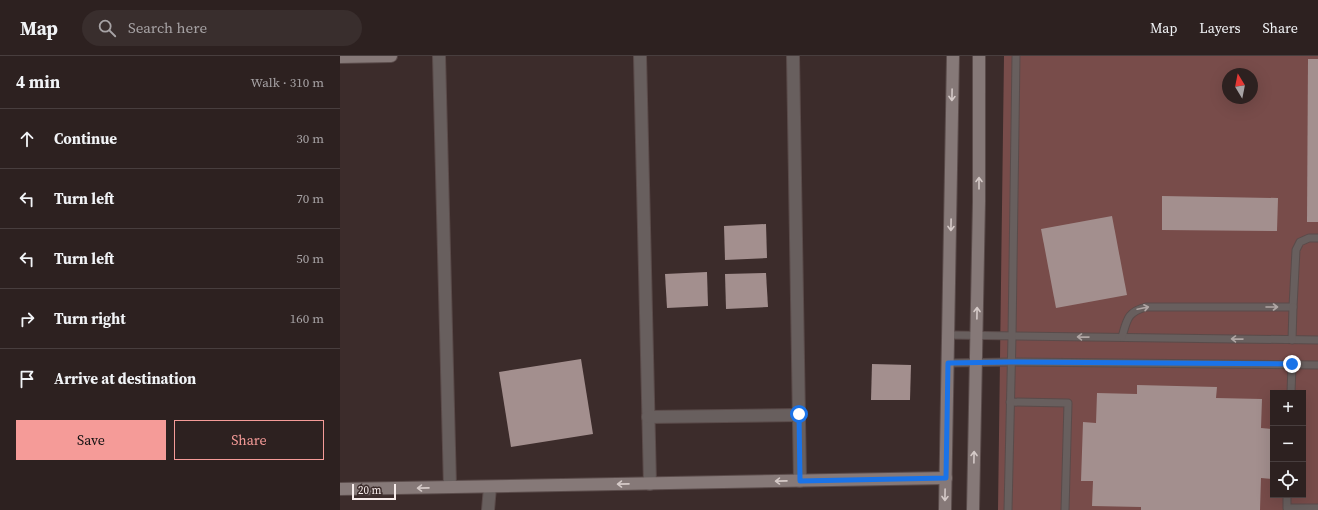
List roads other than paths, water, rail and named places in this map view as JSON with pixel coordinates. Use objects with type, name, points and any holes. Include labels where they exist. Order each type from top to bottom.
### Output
[{"type":"main road","points":[[340,57],[391,56]]},
{"type":"main road","points":[[945,510],[953,56]]},
{"type":"main road","points":[[974,510],[980,56]]},
{"type":"main road","points":[[340,489],[946,478]]},
{"type":"street","points":[[440,56],[450,487]]},
{"type":"street","points":[[640,56],[650,484]]},
{"type":"street","points":[[793,56],[800,481]]},
{"type":"street","points":[[648,417],[799,414]]},
{"type":"street","points":[[488,510],[490,487]]},
{"type":"lane","points":[[1008,510],[1016,56]]},
{"type":"lane","points":[[1292,340],[1296,250],[1300,242],[1309,238],[1318,238]]},
{"type":"lane","points":[[1122,337],[1128,317],[1136,309],[1146,307],[1293,307]]},
{"type":"lane","points":[[949,335],[1318,340]]},
{"type":"lane","points":[[948,363],[1011,362],[1318,365]]},
{"type":"lane","points":[[1291,390],[1292,364]]},
{"type":"lane","points":[[1010,402],[1068,403],[1065,510]]},
{"type":"lane","points":[[1287,498],[1287,508],[1318,508]]}]
